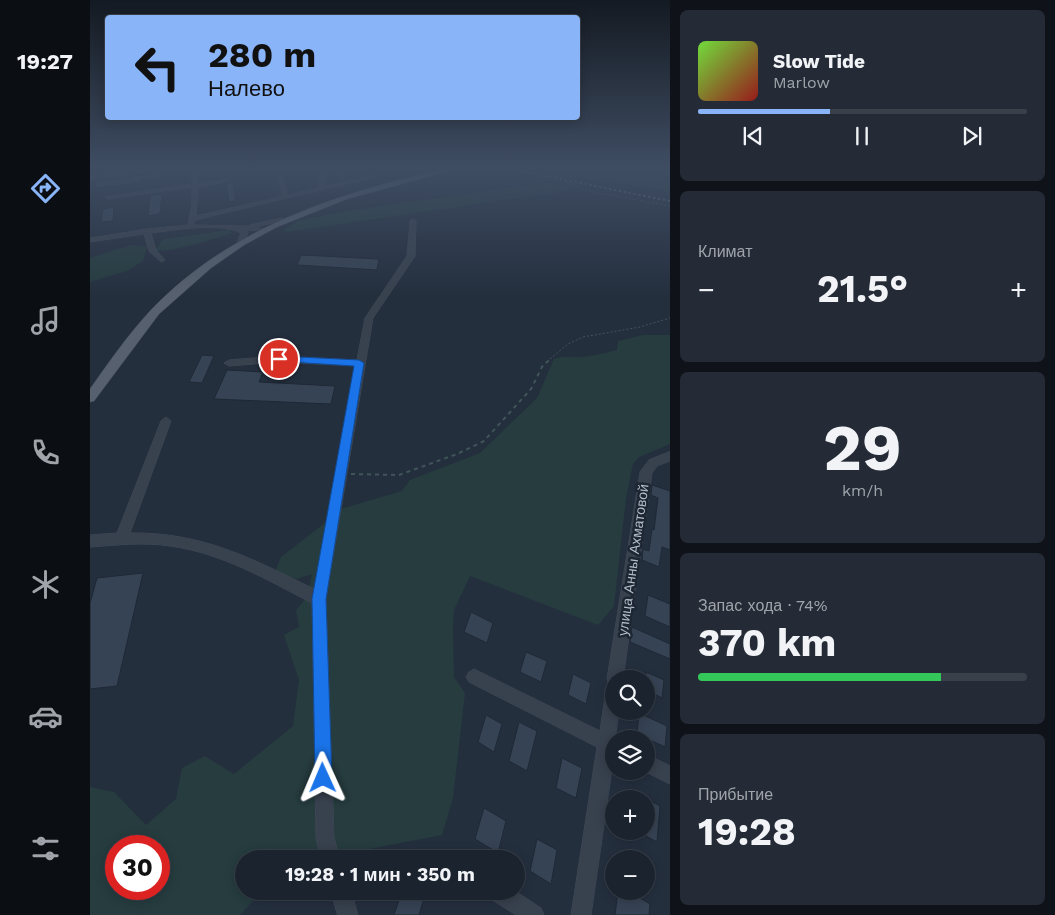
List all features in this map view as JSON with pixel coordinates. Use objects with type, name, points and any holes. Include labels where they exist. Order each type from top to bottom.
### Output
[{"type":"main road","points":[[90,398],[150,318],[190,279],[261,230],[309,210]]},
{"type":"street","points":[[188,228],[196,210]]},
{"type":"street","points":[[192,218],[234,210]]},
{"type":"street","points":[[90,240],[147,231],[263,225],[282,220]]},
{"type":"street","points":[[328,850],[325,838],[319,599],[368,318],[412,256],[413,221]]},
{"type":"street","points":[[233,227],[261,230]]},
{"type":"street","points":[[233,227],[245,232],[241,242]]},
{"type":"street","points":[[147,231],[153,251],[161,260]]},
{"type":"street","points":[[229,363],[279,359],[359,363]]},
{"type":"street","points":[[121,539],[166,421]]},
{"type":"street","name":"улица Анны Ахматовой","points":[[616,670],[646,472],[653,463],[670,456]]},
{"type":"street","points":[[90,541],[121,539],[170,540],[202,546],[229,555],[319,599]]},
{"type":"street","points":[[474,677],[605,742]]},
{"type":"street","points":[[655,768],[670,775]]},
{"type":"street","points":[[581,915],[605,774]]},
{"type":"street","points":[[344,900],[348,915]]},
{"type":"street","points":[[510,900],[534,915]]},
{"type":"path","points":[[340,475],[399,474],[457,454],[484,441],[531,389],[543,365],[568,344],[584,337],[640,327],[670,318]]},
{"type":"green space","points":[[353,210],[438,210],[287,232],[283,230],[300,220]]},
{"type":"green space","points":[[229,230],[232,233],[192,245],[170,250],[155,250],[163,239]]},
{"type":"green space","points":[[131,245],[147,247],[143,261],[127,271],[90,282],[90,258]]},
{"type":"green space","points":[[643,335],[670,335],[670,444],[639,457],[633,464],[626,498],[614,606],[598,625],[470,576],[454,610],[454,677],[465,693],[453,798],[442,835],[364,850],[235,850],[235,900],[254,900],[240,915],[90,915],[90,787],[114,792],[146,825],[176,799],[182,768],[205,756],[234,774],[293,726],[299,680],[284,635],[299,627],[296,610],[307,597],[312,574],[297,579],[275,572],[281,557],[344,508],[402,491],[410,480],[480,453],[537,398],[554,359],[590,356],[617,350],[618,341]]},
{"type":"building","points":[[103,210],[114,210],[113,221],[101,222]]},
{"type":"building","points":[[149,210],[160,210],[160,214],[148,216]]},
{"type":"building","points":[[301,255],[379,259],[377,270],[297,265]]},
{"type":"building","points":[[202,355],[214,356],[202,383],[189,382]]},
{"type":"building","points":[[227,370],[263,372],[259,382],[335,386],[331,404],[214,399]]},
{"type":"building","points":[[652,485],[670,491],[670,550],[662,547],[659,567],[642,560],[643,549],[649,551],[652,529],[654,530],[658,498],[651,495]]},
{"type":"building","points":[[143,573],[117,686],[90,689],[90,603],[97,578]]},
{"type":"building","points":[[648,595],[670,604],[670,627],[645,616]]},
{"type":"building","points":[[471,612],[493,623],[487,643],[464,632]]},
{"type":"building","points":[[632,627],[670,644],[670,659],[630,642]]},
{"type":"building","points":[[526,652],[547,661],[541,682],[520,672]]},
{"type":"building","points":[[573,674],[591,683],[586,704],[568,695]]},
{"type":"building","points":[[655,676],[664,680],[662,698],[655,694]]},
{"type":"building","points":[[486,715],[502,724],[494,752],[478,742]]},
{"type":"building","points":[[638,720],[654,720],[667,726],[665,747],[655,742],[655,730],[637,730]]},
{"type":"building","points":[[519,722],[537,731],[527,771],[509,761]]},
{"type":"building","points":[[562,758],[582,768],[576,798],[556,788]]},
{"type":"building","points":[[655,803],[660,806],[657,842],[653,840],[655,840]]},
{"type":"building","points":[[484,808],[506,821],[499,850],[493,850],[475,839]]},
{"type":"building","points":[[537,839],[557,850],[551,884],[530,871]]},
{"type":"building","points":[[399,900],[423,900],[419,915],[394,915]]},
{"type":"building","points":[[617,900],[643,900],[650,904],[649,915],[615,915]]},
{"type":"route","points":[[279,359],[359,363],[319,599],[323,778]]}]
